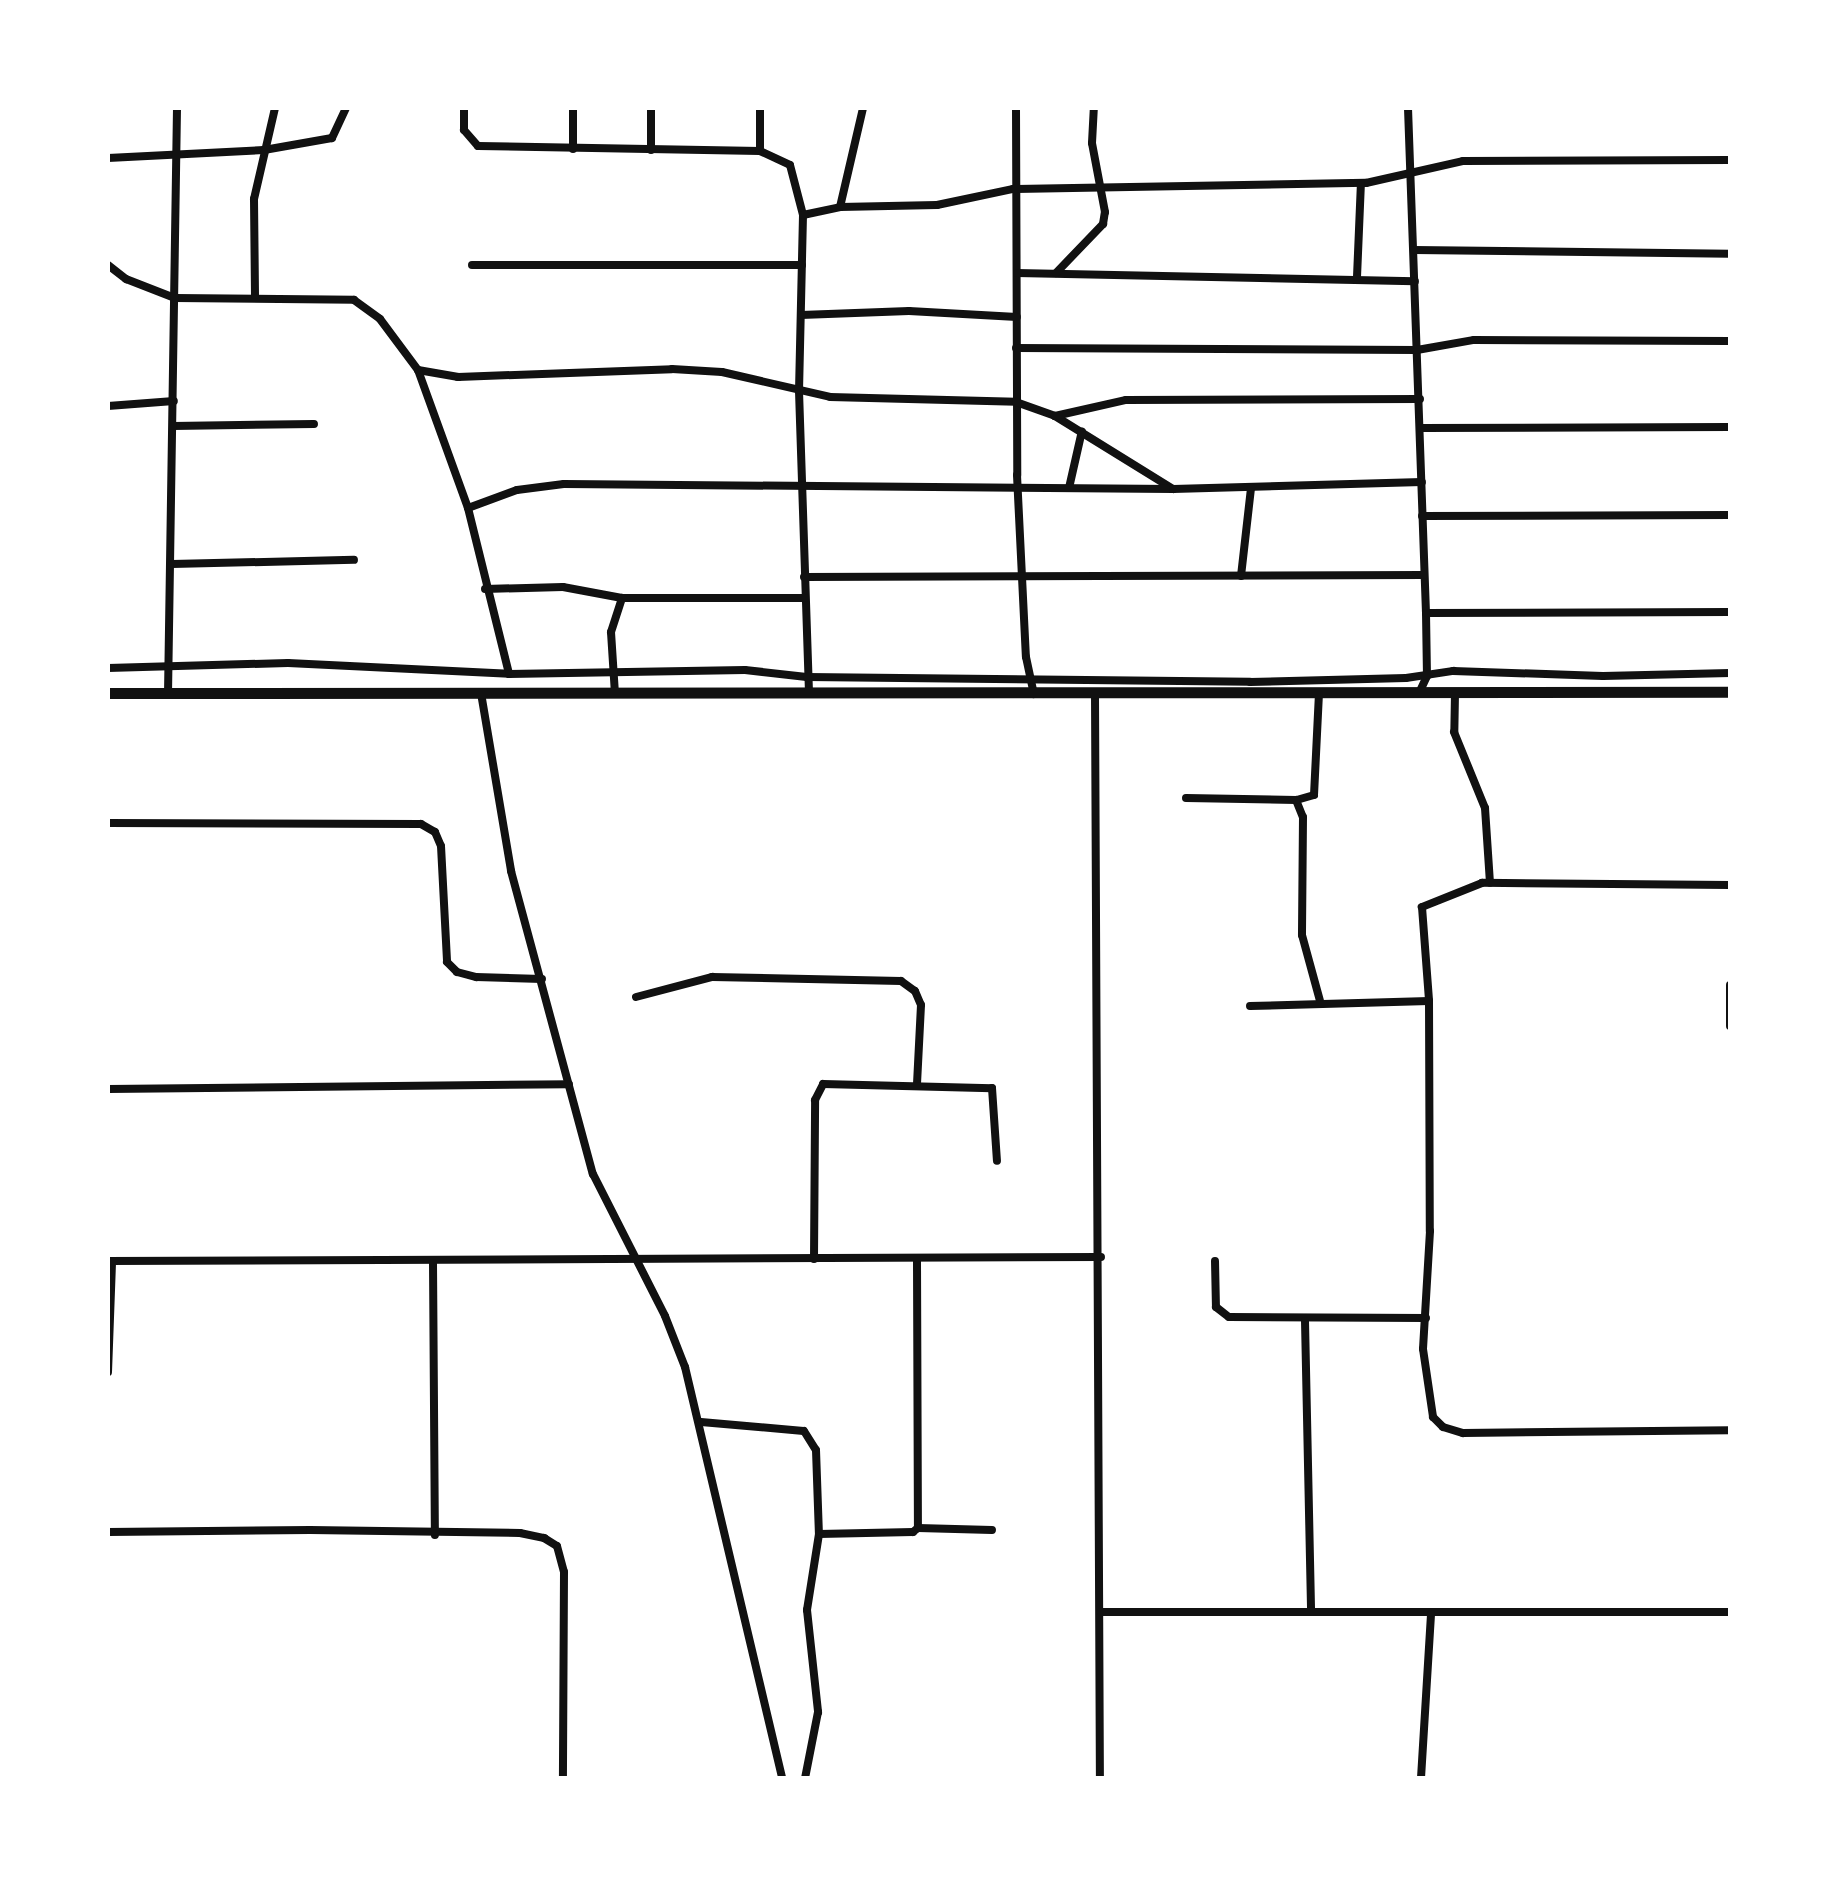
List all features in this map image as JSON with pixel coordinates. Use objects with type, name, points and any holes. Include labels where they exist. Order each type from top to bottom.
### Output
[{"type":"street","points":[[168,694],[177,108]]},
{"type":"street","points":[[255,295],[254,199],[275,108]]},
{"type":"street","points":[[108,158],[264,150],[332,138],[346,108]]},
{"type":"street","points":[[464,108],[464,130],[478,146],[760,151],[790,165],[803,215],[799,391],[809,694]]},
{"type":"street","points":[[573,108],[573,149]]},
{"type":"street","points":[[651,108],[651,150]]},
{"type":"street","points":[[760,108],[760,151]]},
{"type":"street","points":[[840,207],[863,108]]},
{"type":"street","points":[[1016,108],[1013,189],[1017,273],[1018,487],[1030,677],[1034,694]]},
{"type":"street","points":[[1056,273],[1103,224],[1105,212],[1097,189],[1094,108]]},
{"type":"street","points":[[1408,108],[1426,613],[1427,676],[1419,693]]},
{"type":"street","points":[[803,215],[840,207],[937,205],[1013,189],[1361,183],[1463,161],[1730,160]]},
{"type":"street","points":[[1357,277],[1361,183]]},
{"type":"street","points":[[1414,250],[1730,254]]},
{"type":"street","points":[[108,265],[126,279],[175,298],[255,295],[354,300],[366,305],[418,370],[468,508],[485,589],[509,674]]},
{"type":"street","points":[[472,265],[802,265]]},
{"type":"street","points":[[1017,273],[1357,277],[1415,281]]},
{"type":"street","points":[[801,315],[909,311],[1017,317]]},
{"type":"street","points":[[1016,348],[1417,350],[1474,340],[1730,341]]},
{"type":"street","points":[[418,370],[458,377],[685,370],[722,372],[799,391],[869,399],[1016,402],[1055,416],[1173,489]]},
{"type":"street","points":[[1055,416],[1126,400],[1420,399]]},
{"type":"street","points":[[108,406],[174,401]]},
{"type":"street","points":[[173,426],[314,424]]},
{"type":"street","points":[[1421,428],[1730,427]]},
{"type":"street","points":[[1069,488],[1082,431]]},
{"type":"street","points":[[468,508],[517,490],[564,484],[1173,489],[1422,482]]},
{"type":"street","points":[[1241,576],[1251,488]]},
{"type":"street","points":[[1422,516],[1730,515]]},
{"type":"street","points":[[172,564],[354,560]]},
{"type":"street","points":[[804,577],[1423,575]]},
{"type":"street","points":[[485,589],[563,587],[622,598],[805,598]]},
{"type":"street","points":[[615,694],[611,670],[611,632],[622,598]]},
{"type":"street","points":[[1426,613],[1730,612]]},
{"type":"street","points":[[108,668],[288,663],[509,674],[745,670],[807,677],[1030,677],[1250,682],[1427,676],[1453,671],[1603,676],[1730,673]]},
{"type":"street","points":[[534,673],[537,693]]},
{"type":"street","points":[[108,693],[1095,695],[1730,692]]},
{"type":"street","points":[[481,693],[511,871],[593,1174],[665,1316],[701,1422],[782,1778]]},
{"type":"street","points":[[1186,798],[1296,800],[1314,795],[1319,693]]},
{"type":"street","points":[[1455,693],[1454,732],[1485,808],[1490,883]]},
{"type":"street","points":[[1095,695],[1101,1257],[1100,1778]]},
{"type":"street","points":[[1296,800],[1303,817],[1302,935],[1320,1001]]},
{"type":"street","points":[[108,823],[421,824],[435,832],[441,846],[447,962],[457,972],[476,977],[542,979]]},
{"type":"street","points":[[1730,885],[1490,883],[1459,889],[1422,907],[1429,1001],[1425,1385],[1433,1417],[1443,1427],[1463,1433],[1638,1435],[1730,1430]]},
{"type":"street","points":[[636,997],[712,977],[901,981],[915,991],[921,1005],[917,1084]]},
{"type":"street","points":[[1730,985],[1730,1026]]},
{"type":"street","points":[[1250,1006],[1320,1001],[1429,1001]]},
{"type":"street","points":[[108,1089],[569,1084]]},
{"type":"street","points":[[814,1259],[818,1091],[823,1084],[992,1088],[997,1161]]},
{"type":"street","points":[[108,1372],[110,1261],[433,1263],[635,1255],[917,1260],[1101,1257]]},
{"type":"street","points":[[917,1260],[918,1528]]},
{"type":"street","points":[[1215,1261],[1216,1307],[1222,1315],[1305,1321],[1426,1318]]},
{"type":"street","points":[[433,1263],[435,1535]]},
{"type":"street","points":[[1305,1321],[1311,1612]]},
{"type":"street","points":[[701,1422],[804,1431],[816,1450],[819,1534],[807,1610],[818,1712],[805,1778]]},
{"type":"street","points":[[819,1534],[913,1532],[918,1528],[992,1530]]},
{"type":"street","points":[[108,1532],[310,1530],[435,1535],[520,1533],[557,1546],[564,1572],[563,1778]]},
{"type":"street","points":[[1101,1612],[1730,1612]]},
{"type":"street","points":[[1421,1778],[1431,1614]]}]
